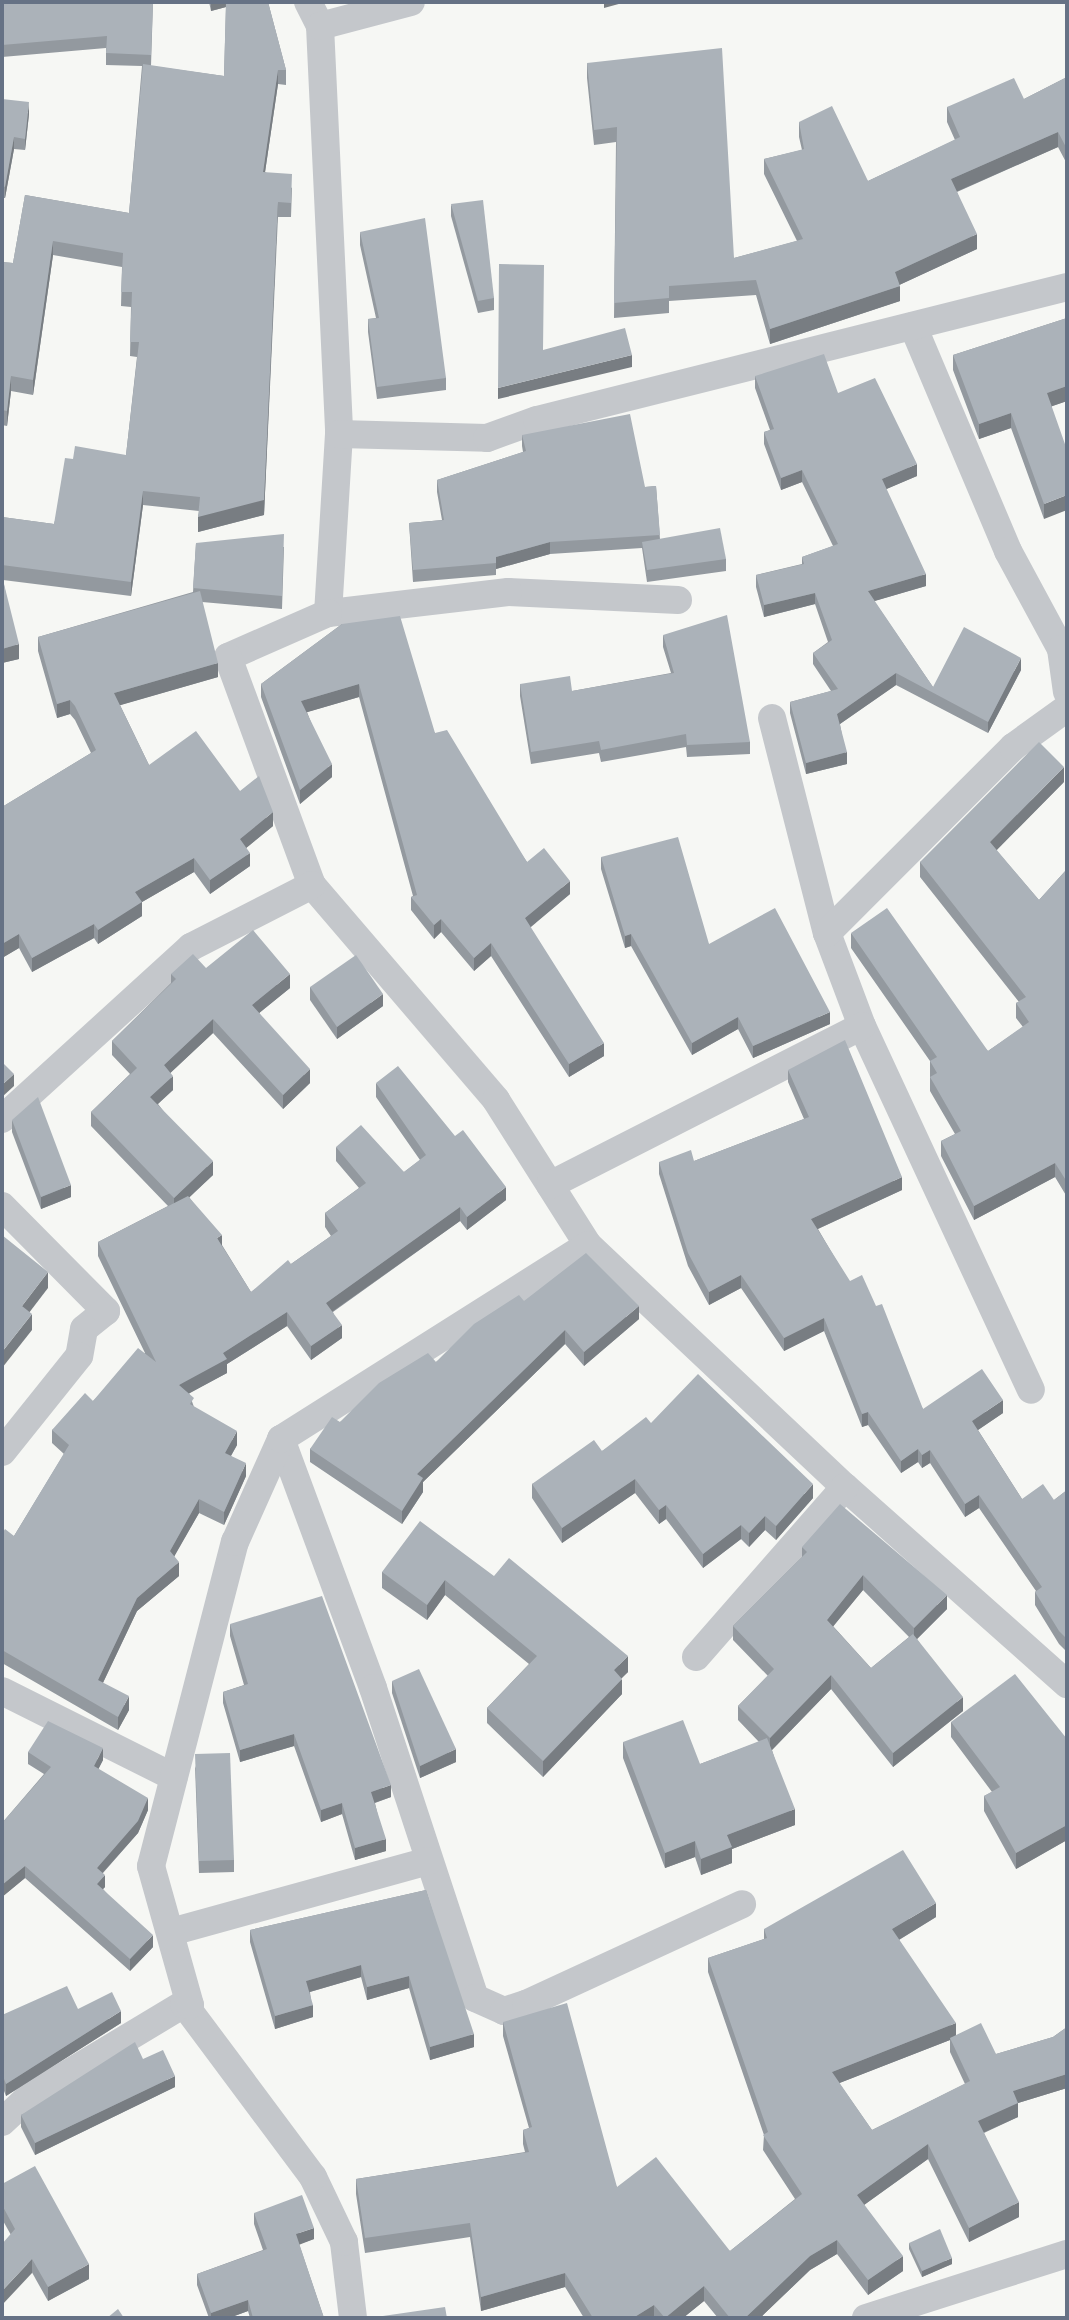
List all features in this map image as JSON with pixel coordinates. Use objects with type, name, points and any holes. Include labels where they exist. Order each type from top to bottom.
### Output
[{"type":"street","points":[[328,613],[339,434],[314,14],[411,2]]},
{"type":"street","points":[[339,434],[487,438],[1067,288]]},
{"type":"street","points":[[913,326],[1008,551],[1061,649],[1067,692]]},
{"type":"street","points":[[678,600],[508,592],[328,613],[228,657],[312,885],[496,1100],[589,1245],[845,1487],[1067,1684]]},
{"type":"street","points":[[827,933],[1013,747],[1067,708]]},
{"type":"street","points":[[772,718],[827,933],[862,1026],[1031,1390]]},
{"type":"street","points":[[2,1119],[191,947],[312,885]]},
{"type":"street","points":[[550,1185],[862,1026]]},
{"type":"street","points":[[2,1206],[106,1311],[84,1329],[79,1356],[2,1452]]},
{"type":"street","points":[[2,2122],[29,2097],[184,2004],[190,2005],[179,1985],[171,1932],[150,1866],[235,1542],[281,1439],[589,1245]]},
{"type":"street","points":[[281,1439],[373,1688],[475,1998],[504,2011],[601,1973],[742,1904]]},
{"type":"street","points":[[696,1657],[845,1487]]},
{"type":"street","points":[[2,1690],[174,1777]]},
{"type":"street","points":[[171,1932],[428,1861]]},
{"type":"street","points":[[184,2004],[313,2177],[344,2242],[353,2318]]},
{"type":"street","points":[[866,2318],[1067,2254]]},
{"type":"building","points":[[2,2],[153,2],[151,55],[106,53],[107,36],[2,45]]},
{"type":"building","points":[[226,2],[268,2],[286,70],[278,70],[263,172],[292,174],[291,203],[278,202],[264,500],[198,517],[200,497],[143,491],[131,582],[2,565],[2,517],[54,524],[65,458],[73,459],[75,446],[126,455],[139,342],[130,342],[132,292],[121,292],[123,253],[53,241],[33,380],[11,376],[7,411],[2,410],[2,262],[13,263],[25,195],[129,213],[143,64],[224,76]]},
{"type":"building","points":[[722,48],[734,258],[803,239],[764,159],[804,149],[799,122],[832,106],[868,181],[960,137],[947,107],[1014,78],[1024,99],[1067,77],[1067,149],[1058,132],[951,179],[977,234],[895,272],[900,286],[770,329],[756,280],[669,286],[669,298],[614,303],[617,127],[594,130],[587,63]]},
{"type":"building","points":[[2,99],[29,102],[25,139],[14,137],[5,187],[2,186]]},
{"type":"building","points":[[483,200],[494,298],[478,301],[451,204]]},
{"type":"building","points":[[425,218],[446,378],[377,387],[368,319],[379,318],[360,232]]},
{"type":"building","points":[[499,264],[544,265],[543,350],[625,328],[632,355],[498,388]]},
{"type":"building","points":[[1067,318],[1067,386],[1047,393],[1067,447],[1067,495],[1044,504],[1011,413],[979,424],[953,355]]},
{"type":"building","points":[[824,354],[838,393],[875,378],[917,464],[882,479],[926,574],[868,591],[933,687],[964,627],[1021,658],[988,722],[896,673],[837,714],[847,752],[806,763],[790,702],[838,689],[813,653],[832,640],[815,593],[764,605],[756,575],[804,564],[802,557],[838,544],[802,470],[781,478],[764,432],[774,429],[755,376]]},
{"type":"building","points":[[630,414],[645,487],[656,486],[660,535],[550,542],[496,557],[496,563],[413,570],[409,523],[444,520],[437,480],[526,451],[522,435]]},
{"type":"building","points":[[720,528],[726,559],[647,570],[642,542]]},
{"type":"building","points":[[284,534],[282,596],[193,588],[196,543]]},
{"type":"building","points":[[2,576],[19,644],[2,649]]},
{"type":"building","points":[[200,591],[218,663],[114,693],[149,765],[196,731],[240,791],[259,776],[273,812],[240,839],[250,853],[210,880],[194,858],[135,892],[142,902],[98,930],[94,924],[32,958],[19,934],[2,944],[2,807],[96,750],[70,700],[57,704],[38,637]]},
{"type":"building","points":[[727,615],[750,742],[687,745],[686,734],[601,750],[599,741],[531,752],[520,684],[570,676],[572,691],[674,673],[663,635]]},
{"type":"building","points":[[400,616],[435,733],[447,730],[527,862],[544,848],[570,881],[525,918],[604,1043],[569,1064],[491,943],[474,958],[441,919],[434,925],[411,897],[417,895],[359,684],[301,701],[332,764],[300,790],[261,684],[342,624]]},
{"type":"building","points":[[1039,742],[1064,767],[990,842],[1039,900],[1067,869],[1067,1182],[1055,1163],[974,1206],[941,1141],[961,1131],[930,1077],[937,1073],[930,1061],[937,1057],[851,933],[887,908],[988,1051],[1029,1022],[1016,1003],[1026,997],[920,862]]},
{"type":"building","points":[[678,837],[709,944],[775,908],[830,1012],[753,1046],[738,1017],[692,1043],[631,934],[625,936],[601,857]]},
{"type":"building","points":[[253,930],[290,974],[252,1005],[310,1069],[283,1095],[213,1019],[164,1065],[173,1076],[150,1097],[213,1161],[174,1198],[91,1112],[137,1068],[112,1041],[176,979],[171,974],[193,954],[206,968]]},
{"type":"building","points":[[356,955],[383,994],[337,1027],[310,987]]},
{"type":"building","points":[[845,1040],[902,1177],[811,1219],[850,1281],[862,1275],[876,1306],[882,1304],[923,1409],[982,1369],[1003,1400],[972,1421],[1022,1499],[1043,1484],[1054,1500],[1067,1490],[1067,1639],[1059,1631],[1035,1592],[1042,1587],[979,1495],[965,1504],[930,1450],[922,1455],[918,1449],[901,1461],[868,1412],[862,1414],[824,1318],[784,1338],[741,1275],[709,1292],[688,1253],[659,1162],[691,1150],[694,1161],[809,1117],[788,1070]]},
{"type":"building","points":[[2,1062],[14,1074],[2,1085]]},
{"type":"building","points":[[398,1066],[455,1136],[463,1130],[506,1187],[467,1217],[460,1207],[326,1303],[342,1325],[311,1346],[287,1312],[223,1353],[227,1359],[179,1385],[194,1398],[190,1404],[237,1431],[225,1453],[246,1463],[224,1512],[199,1499],[170,1551],[179,1562],[137,1598],[98,1680],[129,1696],[118,1717],[2,1650],[2,1534],[5,1529],[14,1536],[69,1445],[52,1430],[85,1393],[93,1401],[138,1348],[156,1362],[98,1242],[188,1196],[222,1235],[217,1238],[251,1292],[288,1260],[291,1264],[338,1231],[325,1213],[366,1183],[336,1147],[361,1125],[404,1172],[426,1155],[376,1083]]},
{"type":"building","points":[[38,1097],[71,1185],[41,1197],[12,1120]]},
{"type":"building","points":[[2,1235],[48,1272],[22,1306],[32,1314],[2,1352]]},
{"type":"building","points":[[586,1253],[639,1306],[584,1352],[565,1330],[417,1474],[423,1478],[402,1511],[310,1449],[332,1417],[340,1422],[379,1383],[428,1353],[436,1362],[474,1324],[519,1295],[524,1301]]},
{"type":"building","points":[[698,1374],[813,1484],[776,1526],[765,1516],[749,1533],[741,1525],[703,1554],[666,1505],[659,1510],[635,1479],[562,1528],[532,1484],[594,1440],[602,1451],[646,1417],[651,1423]]},
{"type":"building","points":[[840,1504],[947,1595],[914,1628],[863,1575],[827,1620],[871,1668],[913,1634],[963,1697],[893,1753],[831,1675],[770,1738],[738,1706],[774,1669],[733,1626],[807,1552],[802,1547]]},
{"type":"building","points":[[420,1521],[494,1576],[509,1558],[628,1656],[614,1670],[622,1679],[543,1761],[487,1708],[537,1656],[445,1580],[427,1605],[382,1572]]},
{"type":"building","points":[[322,1596],[391,1785],[371,1792],[386,1839],[355,1848],[342,1803],[321,1810],[294,1734],[240,1750],[223,1692],[248,1684],[230,1624]]},
{"type":"building","points":[[419,1669],[456,1749],[420,1766],[392,1681]]},
{"type":"building","points":[[1015,1674],[1067,1739],[1067,1825],[1016,1853],[984,1796],[1000,1787],[951,1722]]},
{"type":"building","points":[[683,1720],[700,1764],[767,1738],[795,1809],[727,1835],[732,1847],[701,1859],[695,1841],[665,1853],[623,1742]]},
{"type":"building","points":[[48,1721],[103,1748],[94,1766],[148,1798],[138,1821],[97,1868],[105,1875],[97,1884],[153,1935],[130,1959],[25,1866],[2,1885],[2,1823],[51,1767],[28,1752]]},
{"type":"building","points":[[230,1753],[234,1860],[199,1861],[195,1754]]},
{"type":"building","points":[[903,1850],[936,1903],[892,1929],[956,2023],[832,2072],[872,2130],[970,2081],[950,2038],[981,2023],[996,2054],[1053,2037],[1067,2027],[1067,2074],[1013,2091],[1018,2103],[978,2121],[1019,2202],[969,2228],[928,2144],[857,2195],[903,2256],[868,2280],[837,2240],[810,2256],[745,2318],[730,2318],[704,2286],[665,2318],[654,2305],[633,2318],[593,2318],[565,2273],[481,2297],[470,2223],[365,2238],[356,2179],[529,2152],[523,2130],[532,2127],[503,2022],[567,2003],[617,2187],[656,2157],[730,2251],[802,2194],[763,2135],[768,2132],[708,1958],[767,1938],[764,1929]]},
{"type":"building","points":[[426,1890],[474,2034],[430,2047],[409,1976],[367,1987],[361,1965],[306,1981],[313,2005],[275,2016],[250,1930]]},
{"type":"building","points":[[67,1986],[78,2009],[112,1992],[121,2011],[6,2084],[2,2079],[2,2015]]},
{"type":"building","points":[[135,2042],[143,2059],[163,2050],[175,2076],[35,2143],[21,2115]]},
{"type":"building","points":[[35,2166],[89,2264],[48,2287],[32,2259],[2,2291],[2,2244],[15,2229],[2,2205],[2,2184]]},
{"type":"building","points":[[302,2195],[314,2228],[296,2234],[324,2318],[253,2318],[248,2300],[211,2313],[197,2274],[267,2249],[254,2213]]},
{"type":"building","points":[[940,2229],[952,2258],[922,2271],[909,2243]]},
{"type":"building","points":[[445,2307],[447,2318],[376,2317]]},
{"type":"building","points":[[118,2309],[124,2318],[107,2318]]}]
